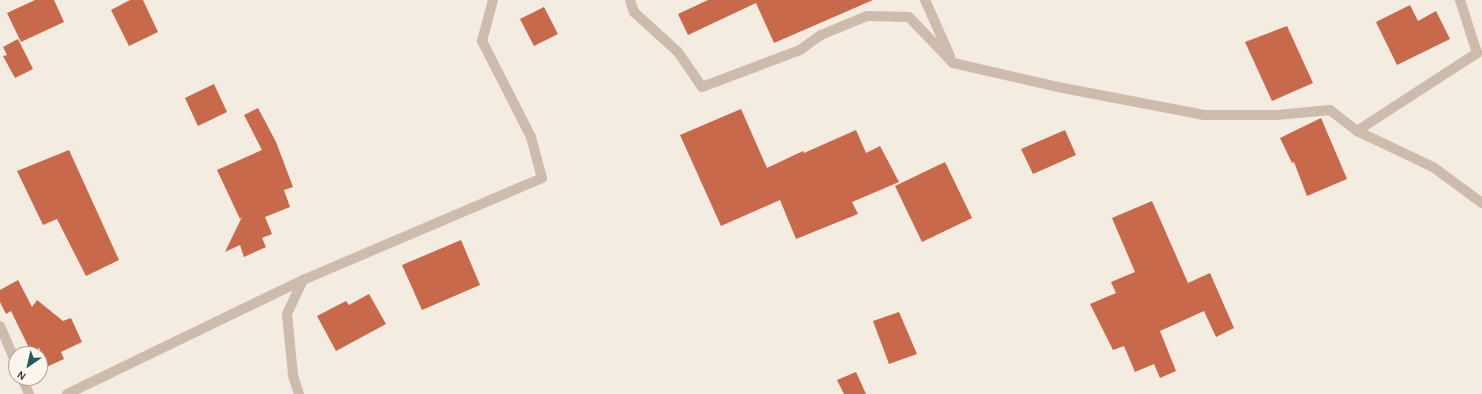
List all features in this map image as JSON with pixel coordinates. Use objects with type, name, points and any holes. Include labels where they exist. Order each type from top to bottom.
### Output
[{"type":"street","points":[[67,394],[303,280],[542,178],[531,137],[482,41],[493,0]]},
{"type":"street","points":[[630,0],[634,12],[678,52],[702,87],[800,50],[821,35],[867,16],[909,17],[953,63],[1063,88],[1204,115],[1277,115],[1330,110],[1357,131],[1433,167],[1482,203]]},
{"type":"street","points":[[926,0],[953,63]]},
{"type":"street","points":[[1357,131],[1477,52],[1460,0]]},
{"type":"street","points":[[299,394],[293,375],[287,314],[303,280]]},
{"type":"street","points":[[0,326],[9,346]]},
{"type":"building","points":[[35,0],[54,0],[64,22],[21,42],[7,13]]},
{"type":"building","points":[[130,0],[143,0],[158,32],[129,46],[111,10]]},
{"type":"building","points":[[708,0],[873,0],[774,43],[756,3],[688,35],[678,14]]},
{"type":"building","points":[[1410,5],[1418,21],[1436,11],[1450,39],[1397,65],[1376,22]]},
{"type":"building","points":[[544,7],[558,34],[534,46],[520,19]]},
{"type":"building","points":[[1287,26],[1313,83],[1272,101],[1245,42]]},
{"type":"building","points":[[18,39],[33,69],[15,78],[3,56],[7,55],[3,47]]},
{"type":"building","points":[[214,84],[227,112],[198,126],[185,98]]},
{"type":"building","points":[[258,108],[276,142],[293,187],[284,190],[290,207],[265,217],[272,234],[262,238],[266,247],[244,257],[240,245],[225,252],[242,217],[240,219],[217,170],[262,150],[244,115]]},
{"type":"building","points":[[741,109],[767,168],[803,151],[804,153],[856,130],[866,153],[880,146],[899,182],[852,202],[858,214],[796,239],[780,200],[721,226],[680,135]]},
{"type":"building","points":[[1321,118],[1347,179],[1307,196],[1294,162],[1292,163],[1280,138]]},
{"type":"building","points":[[1065,130],[1076,155],[1033,174],[1021,149]]},
{"type":"building","points":[[69,150],[119,260],[86,276],[57,219],[43,225],[17,171]]},
{"type":"building","points":[[945,162],[972,218],[922,242],[895,186]]},
{"type":"building","points":[[1152,201],[1188,283],[1210,273],[1234,328],[1216,337],[1204,311],[1160,331],[1176,371],[1160,378],[1154,364],[1135,372],[1124,346],[1113,350],[1090,304],[1116,293],[1111,282],[1135,272],[1112,218]]},
{"type":"building","points":[[461,240],[480,285],[422,310],[402,265]]},
{"type":"building","points":[[18,280],[32,307],[37,300],[63,321],[71,318],[82,342],[61,352],[64,359],[48,366],[48,346],[28,346],[11,311],[6,314],[0,302],[0,290]]},
{"type":"building","points":[[369,294],[386,324],[336,351],[317,316],[346,301],[349,305]]},
{"type":"building","points":[[899,312],[917,354],[889,364],[873,321]]},
{"type":"building","points":[[856,372],[866,394],[844,394],[837,380]]}]
